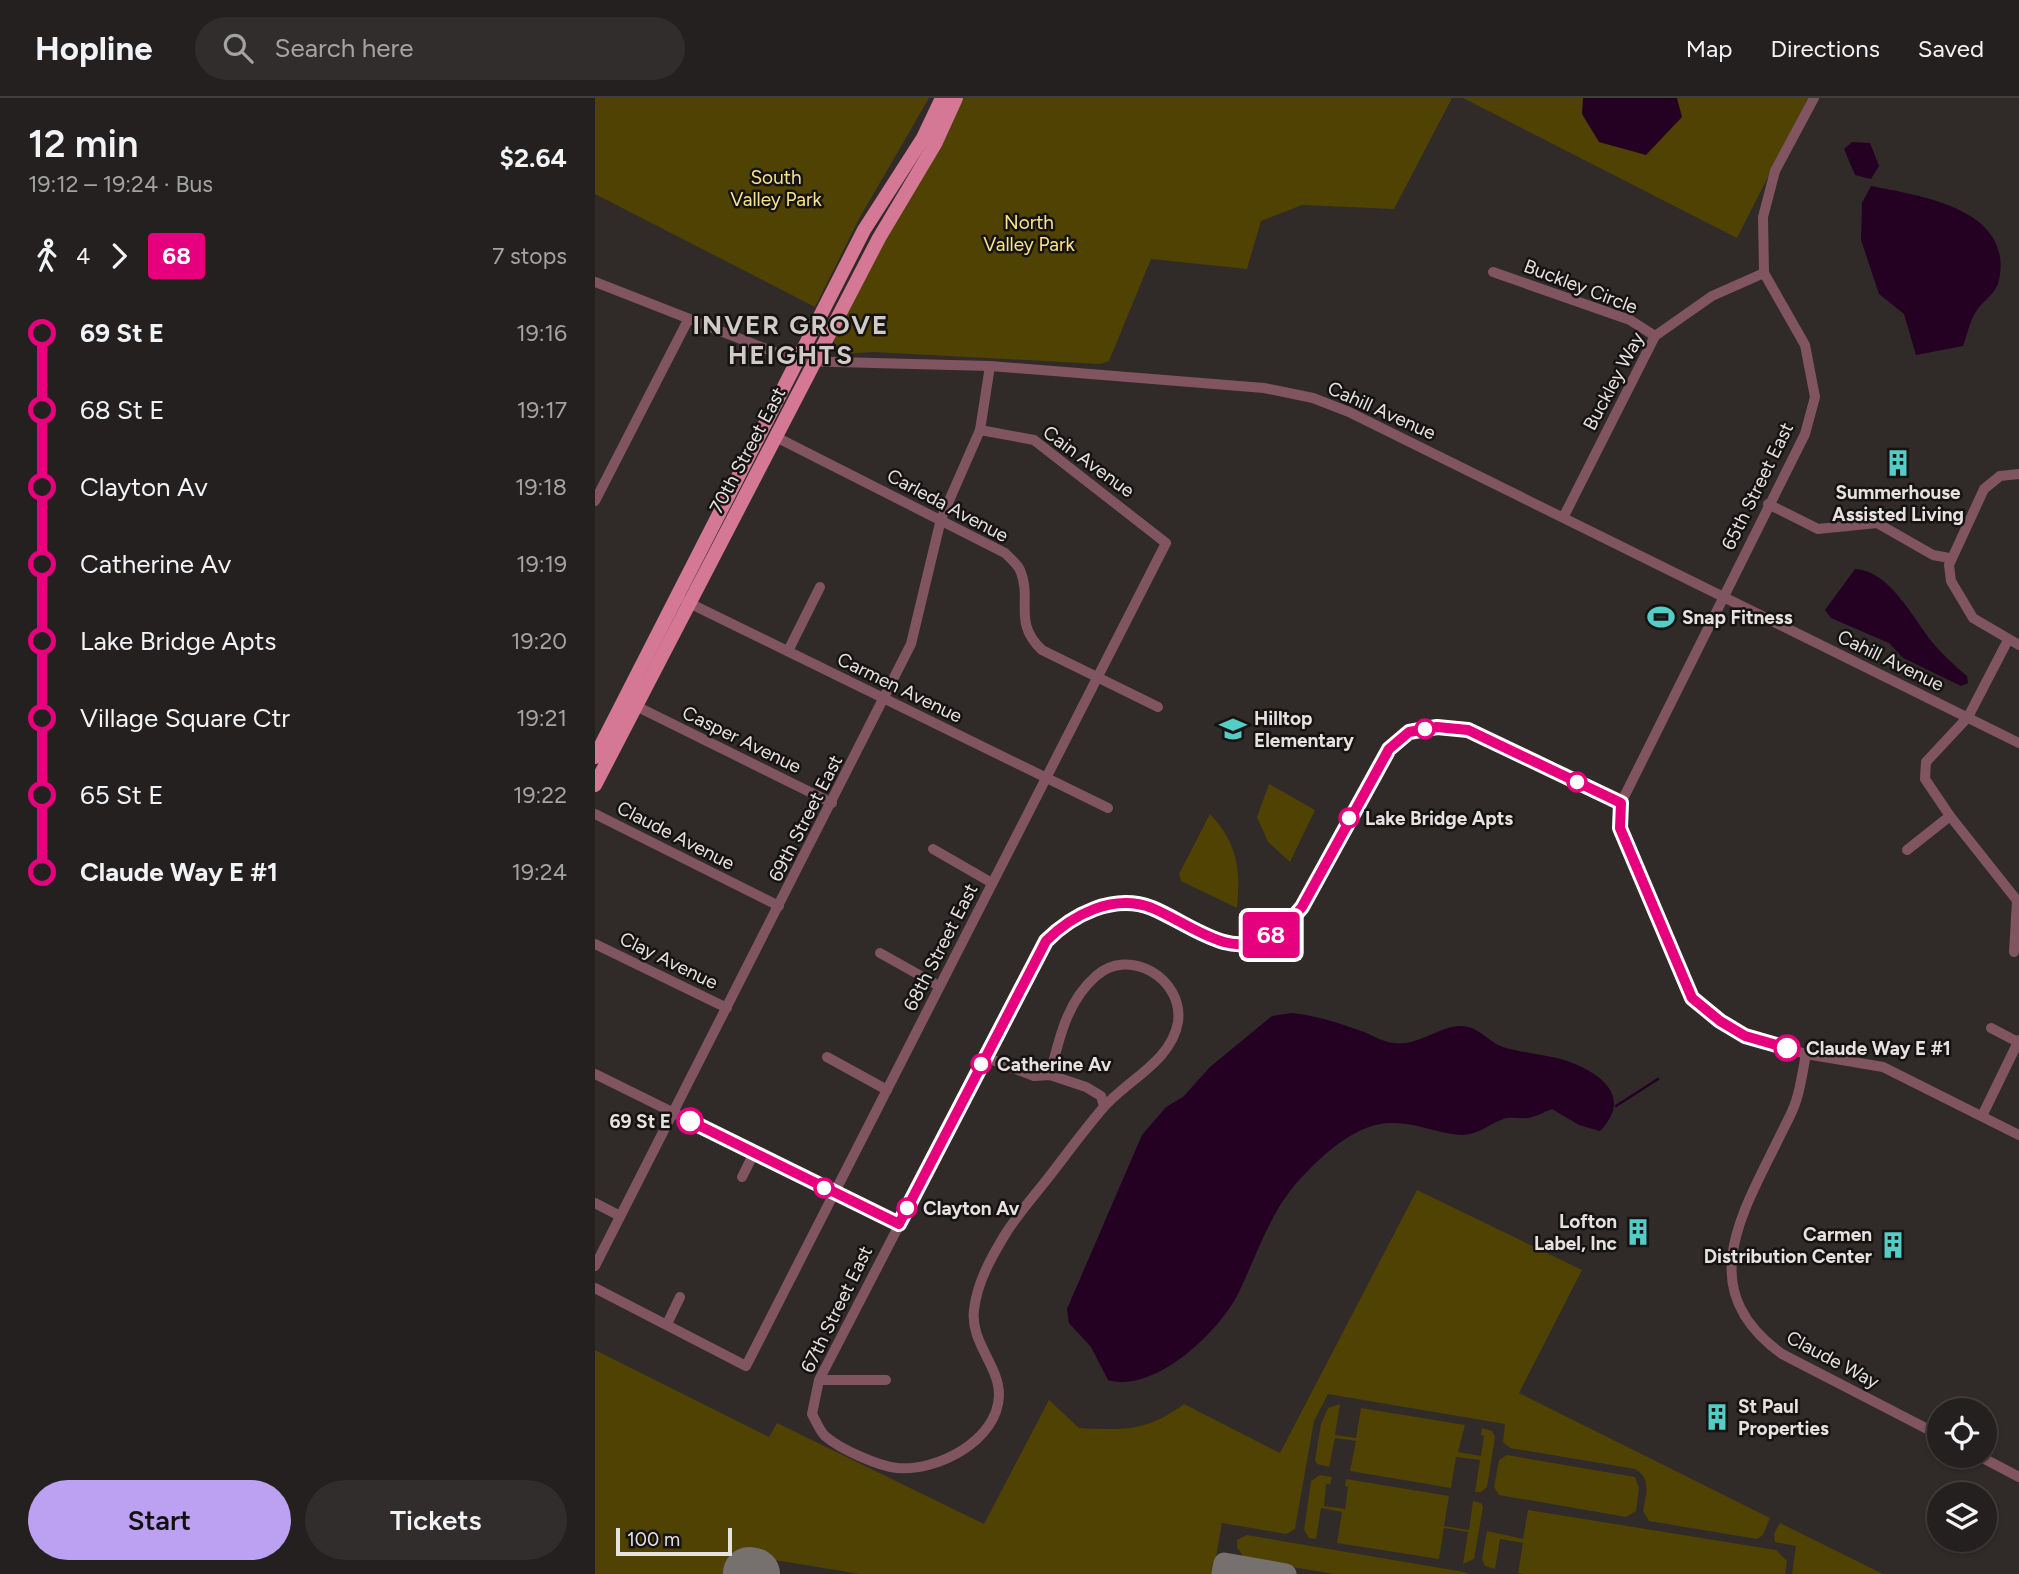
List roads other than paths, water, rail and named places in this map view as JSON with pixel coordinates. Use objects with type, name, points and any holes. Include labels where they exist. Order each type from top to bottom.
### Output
[{"type":"main road","name":"70th Street East","points":[[595,785],[636,706],[683,600],[797,361],[864,230],[923,138],[942,98]]},
{"type":"main road","name":"70th Street East","points":[[595,757],[776,438],[879,238],[935,144],[956,98]]},
{"type":"street","points":[[1763,273],[1763,217],[1775,171],[1814,98]]},
{"type":"street","name":"Buckley Circle","points":[[1493,272],[1630,320],[1655,336]]},
{"type":"street","name":"Buckley Way","points":[[1564,516],[1655,336],[1712,296],[1763,273]]},
{"type":"street","name":"65th Street East","points":[[1621,803],[1805,434],[1815,397],[1805,345],[1763,273]]},
{"type":"street","name":"Cahill Avenue","points":[[595,282],[797,361],[990,366],[1263,388],[1313,398],[1349,412],[1564,516],[2019,743]]},
{"type":"street","points":[[595,501],[688,320]]},
{"type":"street","name":"69th Street East","points":[[595,1266],[885,699],[911,643],[941,519],[980,430],[990,366]]},
{"type":"street","name":"Cain Avenue","points":[[980,430],[1034,440],[1166,543]]},
{"type":"street","name":"Carleda Avenue","points":[[776,438],[1005,553],[1020,571],[1024,622],[1030,639],[1042,650],[1157,707]]},
{"type":"street","points":[[2019,474],[2000,477],[1984,489],[1949,558],[1951,581],[1967,610],[1979,624],[2019,645]]},
{"type":"street","points":[[1768,504],[1818,528],[1877,523],[1933,555],[1949,558]]},
{"type":"street","name":"68th Street East","points":[[667,1324],[746,1366],[1166,543]]},
{"type":"street","points":[[788,651],[820,587]]},
{"type":"street","name":"Carmen Avenue","points":[[683,600],[1108,808]]},
{"type":"street","points":[[2008,640],[1968,717],[1926,762],[1925,779],[1950,816],[2018,902],[2014,952]]},
{"type":"street","name":"Casper Avenue","points":[[636,706],[832,803]]},
{"type":"street","name":"67th Street East","points":[[1104,1106],[1008,1230],[986,1268],[973,1311],[978,1344],[996,1380],[999,1397],[990,1421],[975,1441],[949,1458],[912,1469],[882,1466],[824,1436],[811,1414],[819,1380],[1046,941],[1067,920],[1095,908],[1122,904],[1148,906],[1226,943],[1258,942],[1285,928],[1302,907],[1376,767],[1389,749],[1409,732],[1437,727],[1468,730],[1621,803]]},
{"type":"street","points":[[1621,803],[1620,828],[1692,998],[1720,1021],[1745,1036],[1807,1054],[1883,1067],[2019,1135]]},
{"type":"street","name":"Claude Avenue","points":[[595,814],[779,906]]},
{"type":"street","points":[[1907,850],[1950,816]]},
{"type":"street","points":[[933,849],[992,883]]},
{"type":"street","name":"Clay Avenue","points":[[595,944],[727,1009]]},
{"type":"street","points":[[880,953],[939,986]]},
{"type":"street","points":[[985,1057],[1034,1076],[1050,1075],[1086,1087],[1101,1097],[1104,1106],[1161,1058],[1175,1034],[1178,1018],[1176,1001],[1168,983],[1146,967],[1119,963],[1097,974],[1075,1000],[1062,1027],[1050,1075]]},
{"type":"street","points":[[1982,1116],[2018,1041],[1991,1028]]},
{"type":"street","name":"Claude Way","points":[[1807,1054],[1796,1103],[1749,1198],[1730,1259],[1737,1304],[1759,1337],[1782,1353],[1927,1428]]},
{"type":"street","points":[[827,1057],[887,1090]]},
{"type":"street","points":[[595,1074],[899,1224]]},
{"type":"street","points":[[742,1177],[754,1153]]},
{"type":"street","points":[[595,1203],[620,1216]]},
{"type":"street","points":[[595,1288],[667,1324],[680,1297]]},
{"type":"street","points":[[819,1380],[886,1380]]},
{"type":"street","points":[[1997,1465],[2019,1477]]},
{"type":"waterway","points":[[1616,1106],[1658,1079]]},
{"type":"place","name":"Summerhouse Assisted Living","points":[[1898,463]]},
{"type":"place","name":"Snap Fitness","points":[[1661,617]]},
{"type":"place","name":"Hilltop Elementary","points":[[1233,729]]},
{"type":"place","name":"Lake Bridge Apts","points":[[1349,818]]},
{"type":"place","name":"Claude Way E #1","points":[[1787,1048]]},
{"type":"place","name":"Catherine Av","points":[[981,1064]]},
{"type":"place","name":"69 St E","points":[[690,1121]]},
{"type":"place","name":"Clayton Av","points":[[907,1208]]},
{"type":"place","name":"Lofton Label, Inc","points":[[1638,1232]]},
{"type":"place","name":"Carmen Distribution Center","points":[[1893,1245]]},
{"type":"place","name":"St Paul Properties","points":[[1717,1417]]},
{"type":"district","name":"INVER GROVE HEIGHTS","points":[[791,340]]},
{"type":"park label","name":"South Valley Park","points":[[776,188]]},
{"type":"park label","name":"North Valley Park","points":[[1029,233]]}]
